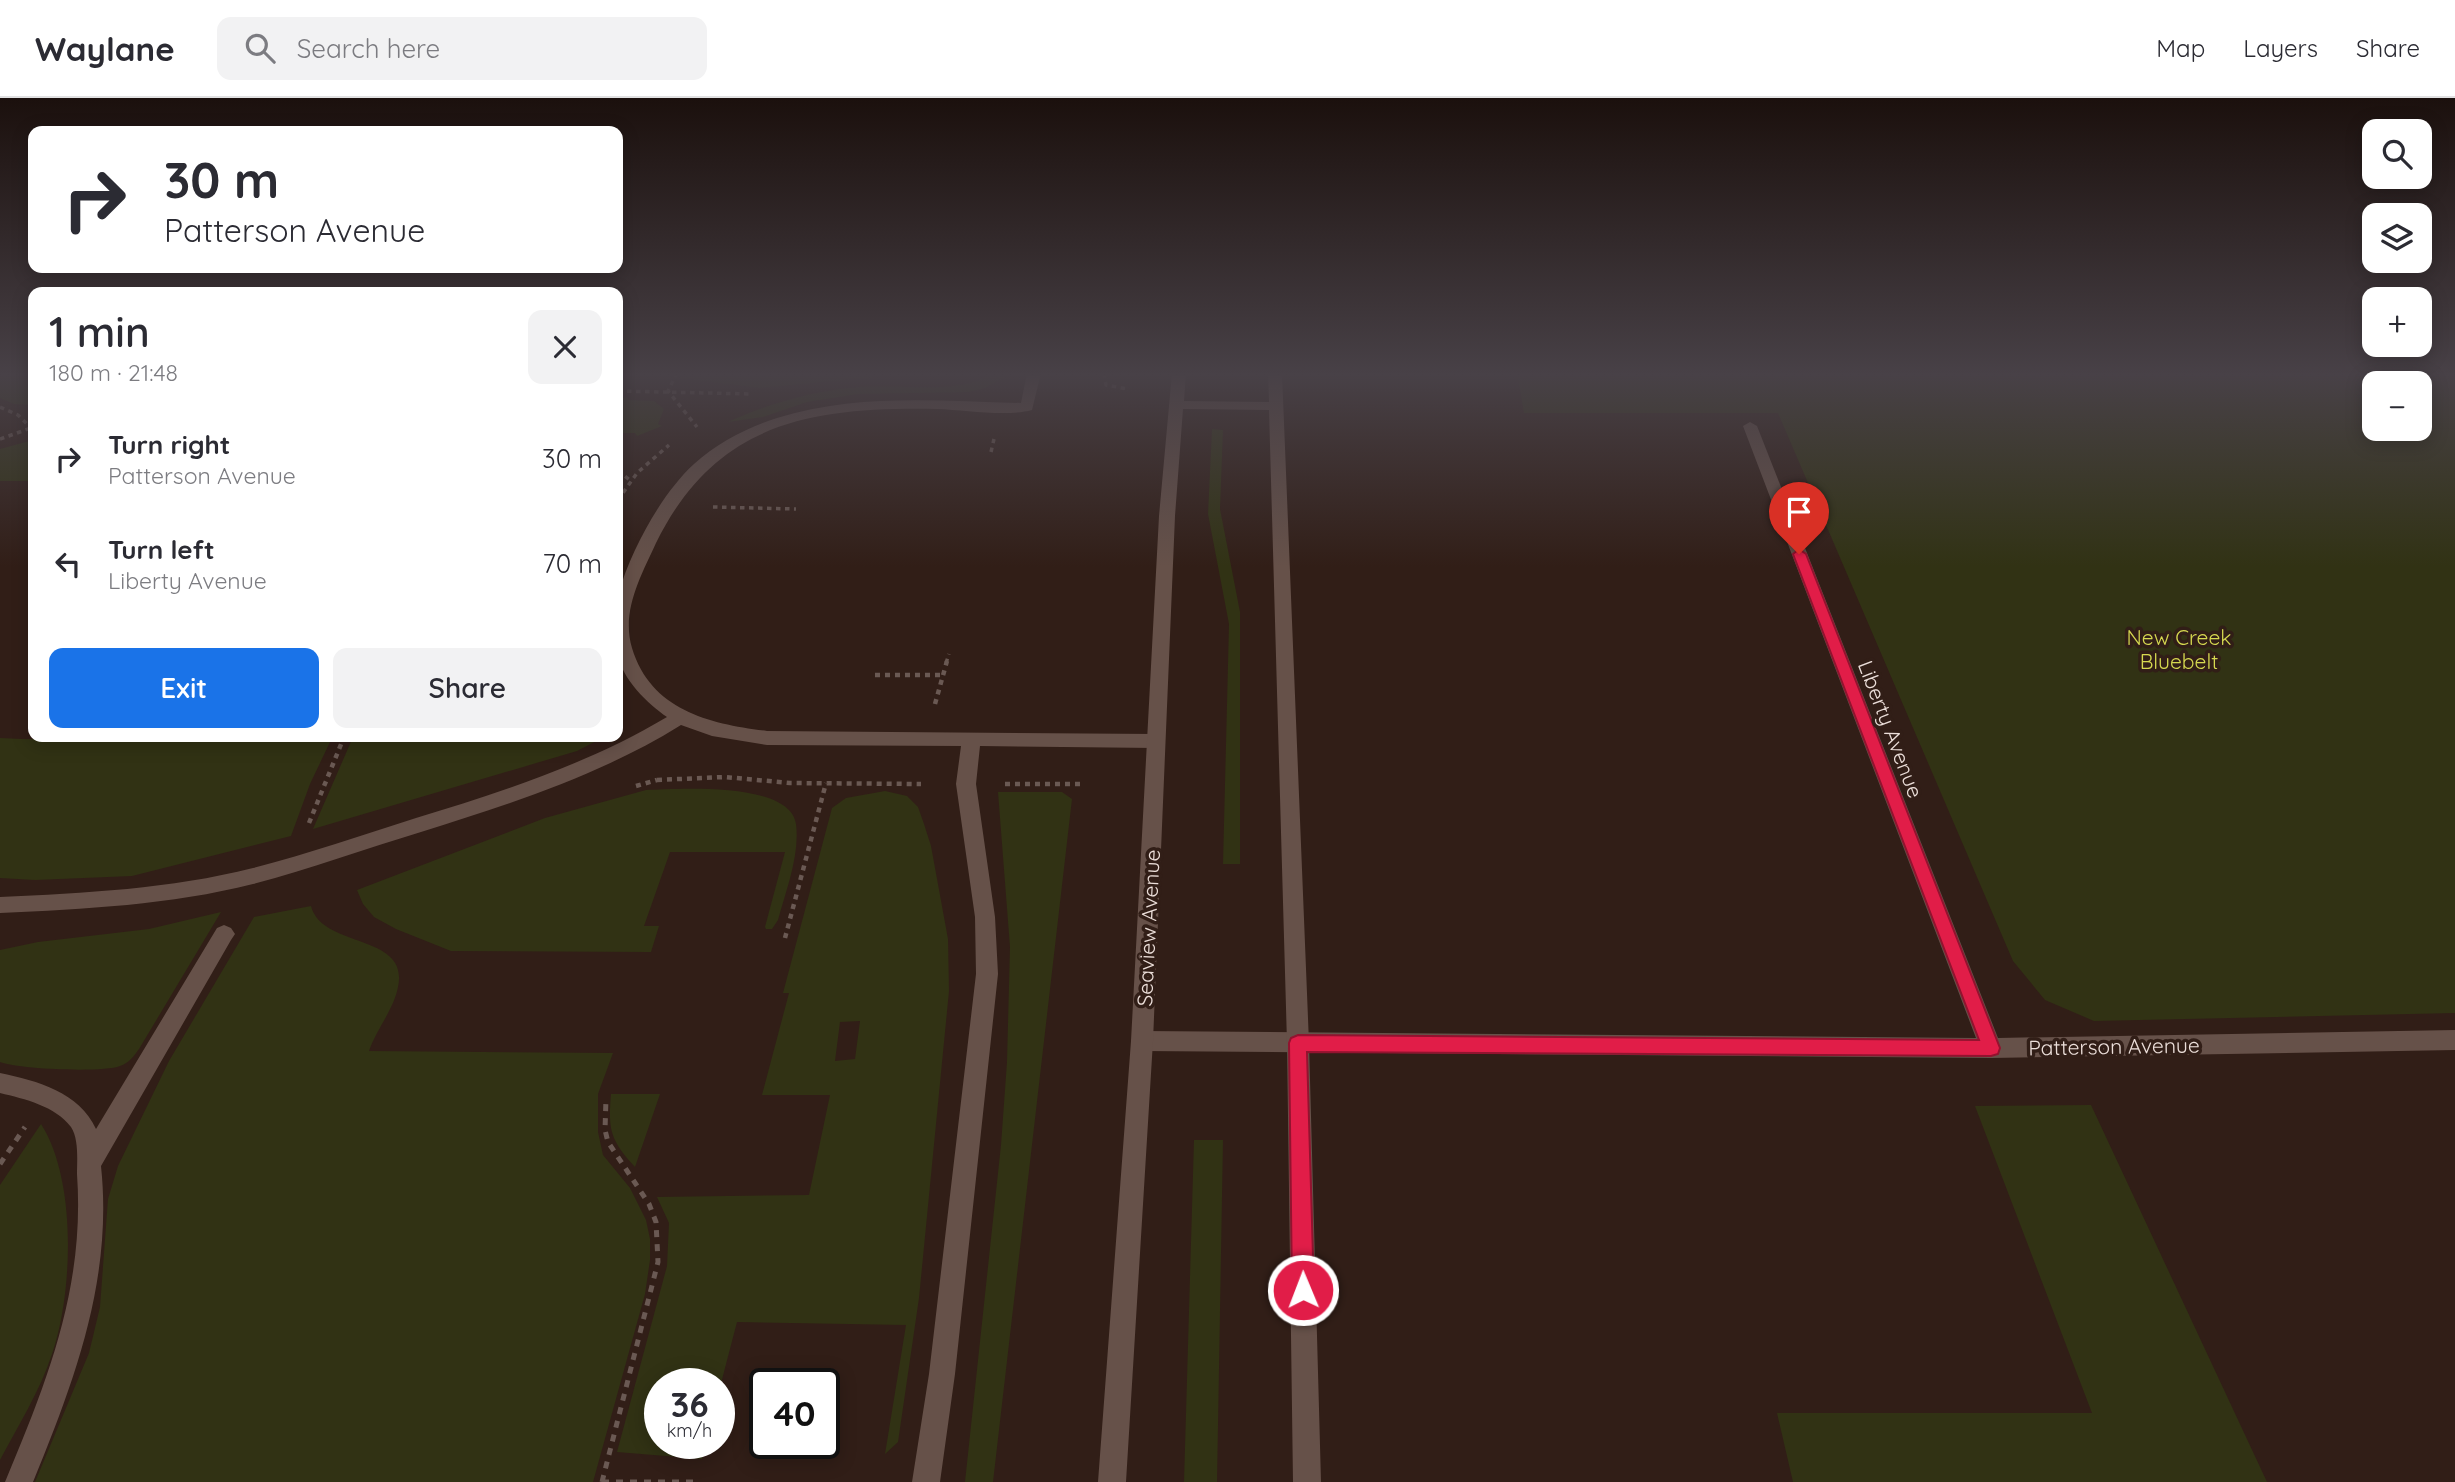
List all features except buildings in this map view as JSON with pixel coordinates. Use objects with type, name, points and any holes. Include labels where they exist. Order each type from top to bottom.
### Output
[{"type":"street","points":[[623,607],[665,507],[701,465],[744,438]]},
{"type":"street","name":"Seaview Avenue","points":[[1112,1482],[1142,1041],[1167,516],[1173,438]]},
{"type":"street","points":[[1277,438],[1298,1043],[1307,1482]]},
{"type":"street","name":"Liberty Avenue","points":[[1754,438],[1991,1048]]},
{"type":"street","points":[[623,647],[624,654],[645,688],[694,723],[730,733],[767,738],[1156,741]]},
{"type":"street","points":[[0,905],[123,899],[252,876],[465,811],[583,768],[633,746],[682,716]]},
{"type":"street","points":[[926,1482],[942,1374],[987,974],[985,917],[966,784],[971,740]]},
{"type":"street","points":[[88,1165],[224,934]]},
{"type":"street","name":"Patterson Avenue","points":[[1142,1041],[1991,1048],[2455,1040]]},
{"type":"street","points":[[0,1083],[30,1089],[66,1107],[85,1130],[92,1188],[89,1249],[78,1327],[51,1405],[19,1482]]},
{"type":"path","points":[[623,475],[631,481]]},
{"type":"path","points":[[733,508],[796,509]]},
{"type":"path","points":[[932,712],[949,654]]},
{"type":"path","points":[[875,674],[943,675]]},
{"type":"path","points":[[306,830],[342,742]]},
{"type":"path","points":[[651,770],[657,780],[724,777],[826,783],[921,784]]},
{"type":"path","points":[[785,938],[826,783]]},
{"type":"path","points":[[1003,784],[1081,784]]},
{"type":"path","points":[[606,1098],[605,1130],[608,1142],[649,1204],[659,1241],[653,1290],[602,1482],[696,1482]]},
{"type":"green space","points":[[1212,438],[1223,438],[1220,509],[1240,612],[1240,864],[1223,864],[1229,624],[1208,514]]},
{"type":"green space","name":"New Creek Bluebelt","points":[[1789,438],[2362,438],[2362,441],[2432,441],[2432,438],[2455,438],[2455,1013],[2094,1021],[2045,1000],[2013,961]]},
{"type":"green space","points":[[28,441],[28,481],[0,481],[0,449]]},
{"type":"green space","points":[[0,738],[28,739],[28,742],[330,742],[310,784],[291,836],[132,876],[35,880],[0,878]]},
{"type":"green space","points":[[351,742],[594,742],[577,751],[313,829]]},
{"type":"green space","points":[[646,790],[731,790],[775,800],[789,810],[796,824],[796,848],[778,920],[772,929],[765,927],[785,852],[670,852],[644,926],[659,926],[651,952],[451,951],[374,917],[363,904],[357,890],[545,818]]},
{"type":"green space","points":[[885,791],[907,796],[918,807],[931,846],[948,939],[949,991],[919,1298],[898,1442],[885,1454],[906,1325],[737,1322],[725,1368],[644,1368],[644,1454],[617,1452],[667,1266],[669,1223],[657,1197],[809,1195],[830,1095],[762,1095],[789,993],[783,993],[832,808],[846,798]],"holes":[[[860,1021],[855,1059],[835,1061],[840,1022]]]},
{"type":"green space","points":[[998,792],[1062,792],[1072,799],[993,1482],[965,1482],[1001,1145],[1007,1062],[1010,947]]},
{"type":"green space","points":[[311,906],[318,920],[331,929],[379,949],[391,958],[398,970],[396,995],[369,1051],[613,1053],[598,1094],[598,1132],[603,1155],[630,1188],[646,1220],[650,1260],[645,1294],[593,1482],[35,1482],[89,1353],[100,1307],[108,1199],[118,1166],[169,1061],[254,917]]},
{"type":"green space","points":[[221,912],[139,1049],[126,1063],[110,1068],[79,1070],[23,1067],[0,1062],[0,950],[38,942],[149,929]]},
{"type":"green space","points":[[611,1094],[660,1094],[635,1167],[620,1149],[613,1134],[610,1117]]},
{"type":"green space","points":[[2091,1105],[2267,1482],[1793,1482],[1777,1413],[2092,1413],[1975,1106]]},
{"type":"green space","points":[[41,1124],[53,1147],[66,1205],[68,1237],[64,1300],[59,1329],[47,1368],[0,1460],[0,1185]]},
{"type":"green space","points":[[1194,1140],[1223,1140],[1217,1482],[1184,1482]]},
{"type":"route","points":[[1303,1290],[1298,1043],[1991,1048],[1799,554]]}]
